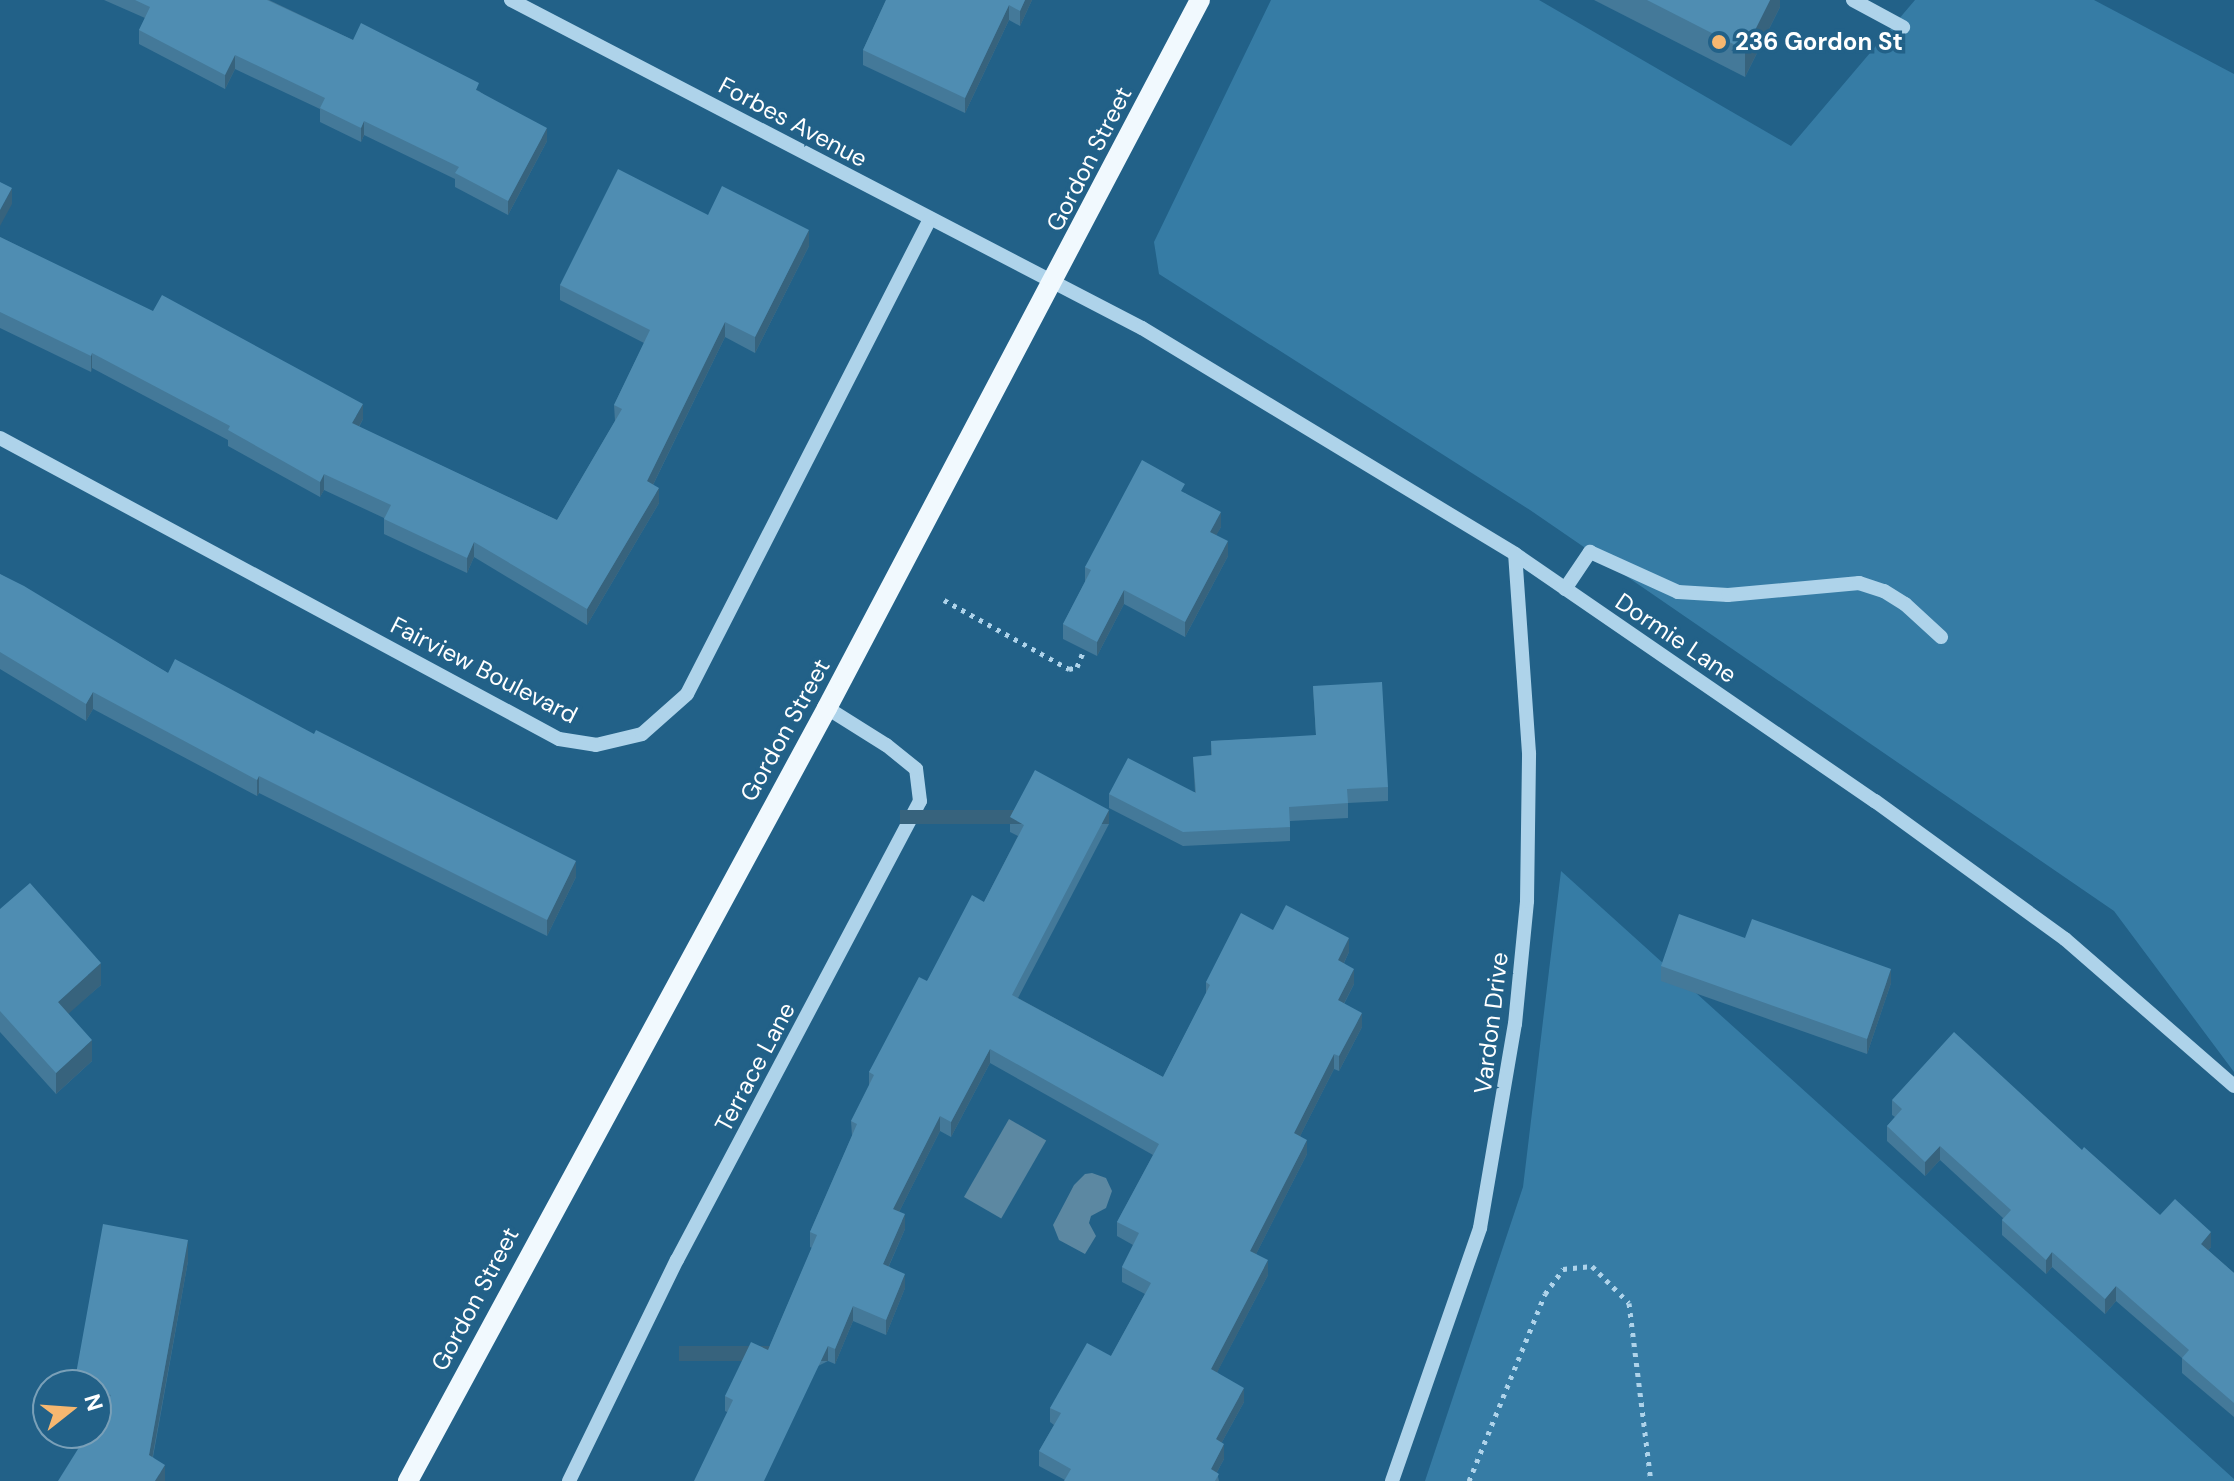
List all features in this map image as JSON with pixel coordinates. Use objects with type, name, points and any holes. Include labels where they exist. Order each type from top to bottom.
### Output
[{"type":"main road","name":"Gordon Street","points":[[408,1481],[827,708],[1054,283],[1200,0]]},
{"type":"street","name":"Forbes Avenue","points":[[511,0],[1054,283]]},
{"type":"street","points":[[1853,0],[1903,27]]},
{"type":"street","name":"Fairview Boulevard","points":[[0,438],[559,739],[596,745],[631,737],[642,734],[687,694],[930,219]]},
{"type":"street","name":"Dormie Lane","points":[[1054,283],[1142,328],[1515,554],[1875,801],[2065,939],[2234,1086]]},
{"type":"street","points":[[1565,589],[1590,552],[1678,592],[1728,595],[1859,583],[1884,591],[1905,604],[1941,637]]},
{"type":"street","name":"Vardon Drive","points":[[1392,1481],[1480,1228],[1515,1024],[1527,901],[1529,753],[1515,554]]},
{"type":"street","name":"Terrace Lane","points":[[569,1481],[677,1260],[920,801],[916,769],[886,745],[827,708]]},
{"type":"path","points":[[944,600],[1069,669],[1077,667],[1084,650]]},
{"type":"path","points":[[1469,1481],[1545,1294],[1563,1269],[1592,1266],[1629,1303],[1651,1481]]},
{"type":"shaded area","points":[[1271,0],[1539,0],[1791,146],[1915,0],[2094,0],[2234,74],[2234,1072],[2114,911],[1530,510],[1159,274],[1154,242]]},
{"type":"shaded area","points":[[1561,871],[2234,1481],[1425,1481],[1523,1187]]},
{"type":"shaded area","points":[[1009,1119],[1046,1140],[1001,1218],[964,1197]]},
{"type":"shaded area","points":[[1085,1174],[1106,1178],[1112,1191],[1106,1208],[1091,1216],[1089,1223],[1096,1236],[1085,1254],[1059,1240],[1053,1225],[1074,1185]]},
{"type":"building","points":[[135,0],[267,0],[353,40],[361,23],[479,83],[476,90],[547,128],[508,201],[455,173],[459,167],[364,121],[361,128],[320,108],[325,98],[235,55],[225,75],[139,30],[150,7]]},
{"type":"building","points":[[886,0],[1025,0],[1020,11],[1009,5],[965,98],[863,50]]},
{"type":"building","points":[[1647,0],[1770,0],[1745,50]]},
{"type":"building","points":[[618,169],[708,215],[722,186],[809,230],[755,337],[725,322],[647,481],[659,488],[587,609],[474,542],[467,558],[384,519],[391,505],[324,474],[320,482],[228,430],[230,426],[92,353],[91,356],[0,312],[0,237],[153,311],[162,295],[363,404],[352,423],[557,520],[622,409],[614,405],[650,330],[560,285]]},
{"type":"building","points":[[0,182],[12,188],[0,210]]},
{"type":"building","points":[[1142,460],[1185,484],[1181,491],[1221,512],[1210,532],[1228,541],[1185,622],[1124,590],[1097,642],[1063,624],[1091,570],[1085,567]]},
{"type":"building","points":[[0,574],[168,673],[175,659],[314,734],[316,730],[576,861],[547,920],[259,776],[257,780],[93,692],[86,704],[0,652]]},
{"type":"building","points":[[1382,682],[1388,787],[1347,789],[1348,803],[1289,807],[1290,827],[1183,832],[1109,794],[1128,758],[1196,793],[1193,757],[1212,755],[1211,741],[1316,735],[1313,686]]},
{"type":"building","points":[[1035,770],[1109,810],[1012,995],[1163,1077],[1210,985],[1206,982],[1241,913],[1273,930],[1286,905],[1349,938],[1338,960],[1354,969],[1338,1000],[1362,1013],[1339,1056],[1334,1054],[1294,1133],[1307,1140],[1250,1251],[1268,1260],[1211,1369],[1244,1388],[1216,1439],[1224,1444],[1211,1469],[1219,1474],[1215,1481],[1064,1481],[1071,1469],[1039,1451],[1061,1413],[1050,1408],[1087,1343],[1111,1356],[1151,1283],[1122,1267],[1139,1233],[1117,1222],[1159,1144],[990,1049],[951,1122],[940,1116],[893,1209],[905,1214],[883,1264],[905,1274],[886,1320],[853,1306],[835,1349],[828,1346],[764,1481],[694,1481],[733,1400],[725,1396],[751,1342],[768,1350],[817,1235],[810,1232],[857,1124],[851,1121],[874,1075],[869,1072],[919,977],[927,981],[972,895],[984,902],[1024,825],[1010,817]]},
{"type":"building","points":[[30,883],[101,963],[58,1002],[92,1040],[56,1073],[0,1011],[0,909]]},
{"type":"building","points":[[1679,914],[1745,938],[1752,919],[1891,969],[1867,1039],[1661,966]]},
{"type":"building","points":[[1954,1032],[2082,1150],[2084,1147],[2160,1215],[2175,1199],[2211,1232],[2201,1244],[2234,1273],[2234,1403],[2182,1358],[2189,1350],[2116,1286],[2105,1299],[2052,1252],[2046,1260],[2002,1220],[2011,1210],[1940,1146],[1925,1162],[1887,1126],[1902,1109],[1892,1100]]},
{"type":"building","points":[[103,1224],[188,1240],[149,1455],[165,1465],[155,1481],[58,1481],[78,1449],[112,1449],[112,1369],[77,1369]]},
{"type":"place","name":"236 Gordon St","points":[[1719,42]]}]
